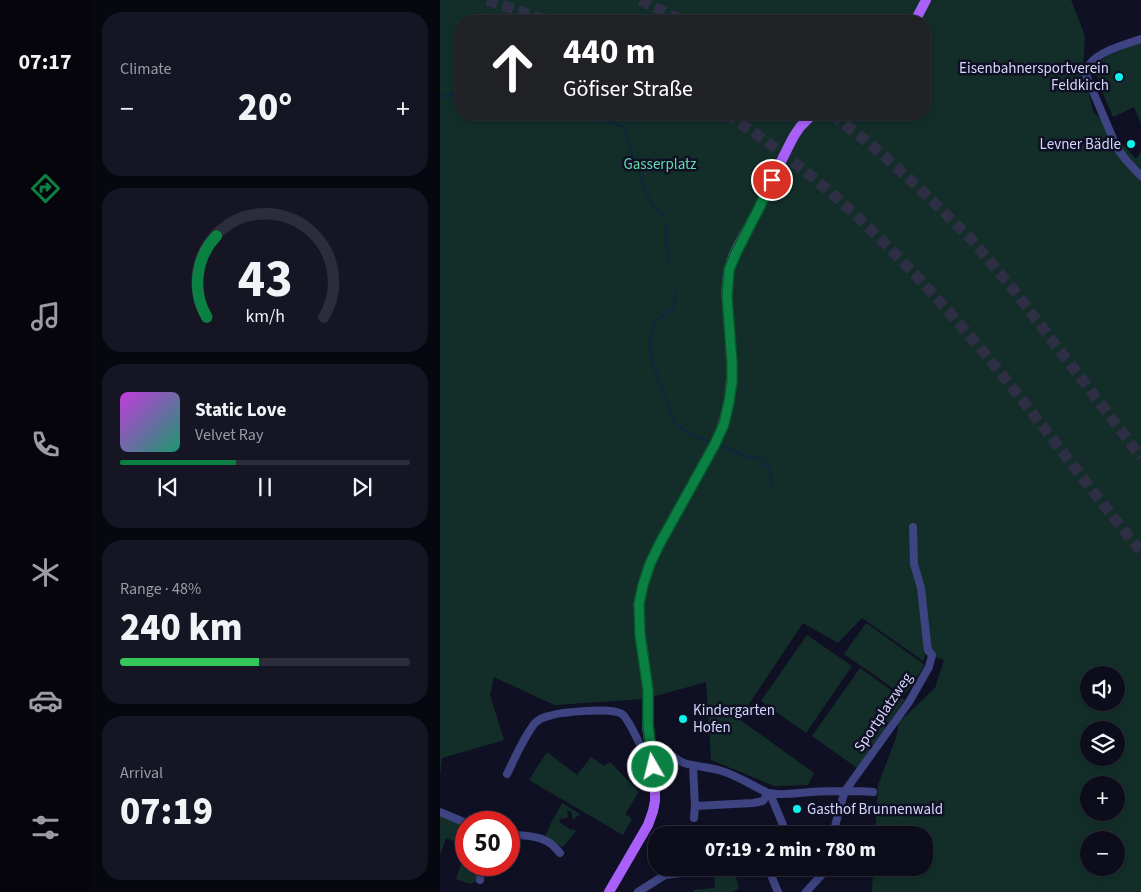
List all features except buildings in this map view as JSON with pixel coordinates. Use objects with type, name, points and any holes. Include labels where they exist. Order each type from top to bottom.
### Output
[{"type":"main road","points":[[918,15],[926,0]]},
{"type":"main road","points":[[609,892],[648,825],[655,802],[656,788],[644,700],[646,681],[639,622],[639,604],[643,585],[659,545],[724,424],[732,382],[727,297],[729,270],[794,136],[807,120]]},
{"type":"street","points":[[1141,38],[1102,54],[1090,64],[1086,75],[1117,148],[1141,176]]},
{"type":"street","name":"Sportplatzweg","points":[[835,826],[845,791],[909,702],[930,667],[932,655],[928,650],[921,588],[914,564],[913,527]]},
{"type":"street","points":[[507,774],[522,744],[536,723],[542,718],[577,711],[599,710],[619,712],[626,718],[643,750],[656,746],[679,760],[723,771],[778,796],[810,792],[873,792]]},
{"type":"street","points":[[694,765],[694,818]]},
{"type":"street","points":[[695,806],[753,803],[763,801],[768,793]]},
{"type":"street","points":[[768,793],[783,826]]},
{"type":"street","points":[[440,812],[455,818]]},
{"type":"street","points":[[520,836],[544,840],[552,844],[560,853]]},
{"type":"street","points":[[480,880],[481,876]]},
{"type":"street","points":[[638,892],[663,876]]},
{"type":"street","points":[[771,876],[778,892]]},
{"type":"street","points":[[806,892],[821,876]]},
{"type":"green space","name":"Gasserplatz","points":[[440,0],[1071,0],[1085,36],[1083,69],[1093,111],[1136,159],[1141,152],[1141,892],[872,892],[873,876],[933,876],[933,826],[876,826],[878,785],[896,738],[899,722],[935,688],[944,660],[926,654],[923,661],[862,618],[838,643],[803,623],[739,719],[814,773],[808,785],[774,786],[711,760],[706,682],[645,699],[554,705],[494,677],[490,695],[504,740],[442,758],[440,775]]},
{"type":"green space","name":"Eisenbahnersportverein Feldkirch","points":[[1141,42],[1141,124],[1134,107],[1113,117],[1094,66],[1107,56]]},
{"type":"green space","points":[[866,623],[925,665],[904,696],[844,654]]},
{"type":"green space","points":[[807,635],[852,666],[806,733],[761,701]]},
{"type":"green space","points":[[860,668],[905,700],[857,768],[812,736]]},
{"type":"green space","points":[[547,752],[577,775],[591,757],[604,766],[610,762],[639,792],[625,814],[632,819],[623,835],[529,780]]},
{"type":"green space","points":[[562,803],[580,814],[573,820],[571,811],[567,811],[568,817],[561,818],[559,822],[576,831],[563,847],[545,837]]},
{"type":"green space","points":[[440,815],[455,821],[455,842],[446,838],[440,855]]},
{"type":"green space","points":[[457,876],[478,876],[477,881],[470,884],[456,879]]},
{"type":"green space","points":[[714,876],[736,876],[739,888],[733,892],[694,892],[694,890],[715,888]]},
{"type":"waterway","points":[[1081,92],[1088,88]]},
{"type":"waterway","points":[[440,94],[445,97],[455,94]]},
{"type":"waterway","points":[[604,120],[624,127],[630,149],[652,206],[664,216]]},
{"type":"waterway","points":[[666,223],[668,263]]},
{"type":"waterway","points":[[676,291],[673,308],[655,322],[650,337],[651,358],[675,423],[689,434],[711,442]]},
{"type":"waterway","points":[[718,445],[761,460],[770,470],[772,487]]},
{"type":"tunnel","points":[[487,0],[531,15]]},
{"type":"tunnel","points":[[640,0],[671,15]]},
{"type":"tunnel","points":[[735,120],[787,157],[845,205],[924,284],[999,370],[1141,551]]},
{"type":"tunnel","points":[[840,120],[881,153],[971,239],[1013,289],[1141,457]]},
{"type":"place","name":"Eisenbahnersportverein Feldkirch","points":[[1119,77]]},
{"type":"place","name":"Levner Bädle","points":[[1131,144]]},
{"type":"place","name":"Kindergarten Hofen","points":[[683,719]]},
{"type":"place","name":"Gasthof Brunnenwald","points":[[797,809]]},
{"type":"route","points":[[653,767],[647,712],[648,690],[640,635],[639,604],[650,564],[724,424],[732,382],[727,297],[729,270],[772,180]]}]
